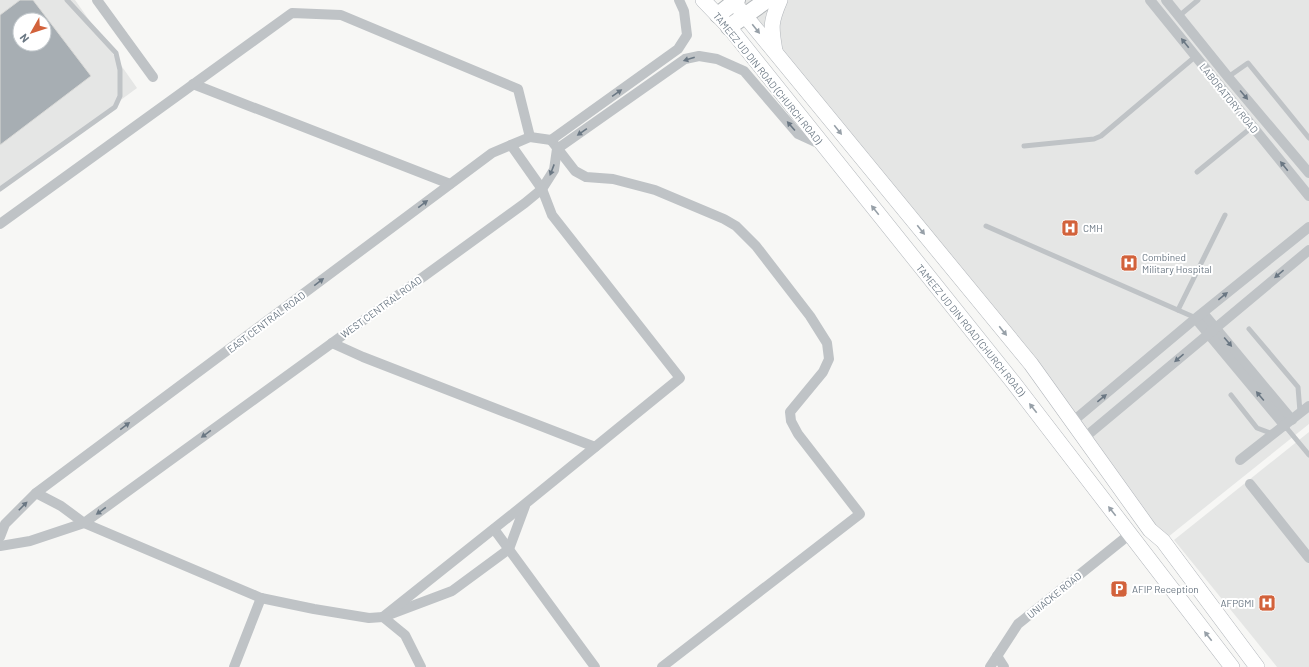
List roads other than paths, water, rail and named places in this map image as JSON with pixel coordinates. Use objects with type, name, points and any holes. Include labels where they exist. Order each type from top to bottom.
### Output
[{"type":"main road","name":"TAMEEZ UD DIN ROAD (CHURCH ROAD)","points":[[703,0],[724,21],[1013,382],[1232,667]]},
{"type":"main road","points":[[724,21],[745,16],[767,0]]},
{"type":"main road","points":[[776,54],[771,28],[773,16],[780,0]]},
{"type":"main road","name":"TAMEEZ UD DIN ROAD (CHURCH ROAD)","points":[[734,1],[1031,364],[1150,530],[1162,541],[1257,667]]},
{"type":"main road","points":[[724,21],[734,1]]},
{"type":"main road","points":[[1013,382],[1031,364]]},
{"type":"street","points":[[97,0],[153,77]]},
{"type":"street","points":[[0,224],[292,13],[341,15],[518,89],[530,137],[551,140],[678,50],[687,35],[684,11],[679,0]]},
{"type":"street","name":"LABORATORY ROAD","points":[[1150,0],[1309,196]]},
{"type":"street","name":"LABORATORY ROAD","points":[[1166,0],[1228,77],[1309,173]]},
{"type":"street","points":[[557,149],[685,59],[699,56],[717,59],[744,71],[798,134],[824,146]]},
{"type":"street","points":[[192,84],[450,184]]},
{"type":"street","name":"EAST CENTRAL ROAD","points":[[0,537],[5,524],[36,493],[492,153],[530,137]]},
{"type":"street","points":[[551,140],[575,171],[586,177],[613,179],[655,190],[724,219],[736,226],[756,246],[810,316],[827,343],[829,359],[824,372],[790,412],[791,421],[798,434],[860,514],[662,667]]},
{"type":"street","points":[[383,617],[680,378],[552,215],[542,188],[511,145]]},
{"type":"street","name":"WEST CENTRAL ROAD","points":[[0,546],[30,541],[84,523],[519,208],[542,188],[554,170],[557,149]]},
{"type":"street","name":"WEST CENTRAL ROAD","points":[[220,424],[542,188]]},
{"type":"street","points":[[1072,422],[1198,316],[1309,227]]},
{"type":"street","points":[[1084,438],[1309,250]]},
{"type":"street","points":[[1198,316],[1293,420]]},
{"type":"street","points":[[332,343],[363,357],[595,447]]},
{"type":"street","points":[[1240,460],[1309,406]]},
{"type":"street","points":[[1250,484],[1309,558]]},
{"type":"street","points":[[36,493],[61,506],[84,523],[261,598],[362,617],[383,617],[452,591],[509,549],[525,504]]},
{"type":"street","points":[[494,529],[596,667]]},
{"type":"street","name":"UNIACKE ROAD","points":[[990,667],[1018,624],[1130,534]]},
{"type":"street","points":[[234,667],[261,598]]},
{"type":"street","points":[[383,617],[405,635],[421,667]]},
{"type":"street","points":[[997,656],[1004,667]]},
{"type":"lane","points":[[0,189],[115,108],[120,96],[120,70],[116,53],[66,0]]},
{"type":"lane","points":[[1179,16],[1198,0]]},
{"type":"lane","points":[[1024,146],[1101,136],[1196,56]]},
{"type":"lane","points":[[1228,77],[1248,63],[1309,138]]},
{"type":"lane","points":[[1197,172],[1252,127]]},
{"type":"lane","points":[[1178,310],[1225,215]]},
{"type":"lane","points":[[986,226],[1178,310],[1198,316]]},
{"type":"lane","points":[[1249,329],[1298,387],[1293,420],[1309,454]]},
{"type":"lane","points":[[1231,395],[1257,428],[1274,434]]},
{"type":"place","name":"CMH","points":[[1070,228]]},
{"type":"place","name":"Combined Military Hospital","points":[[1129,263]]},
{"type":"place","name":"AFIP Reception","points":[[1119,589]]},
{"type":"place","name":"AFPGMI","points":[[1267,603]]}]
